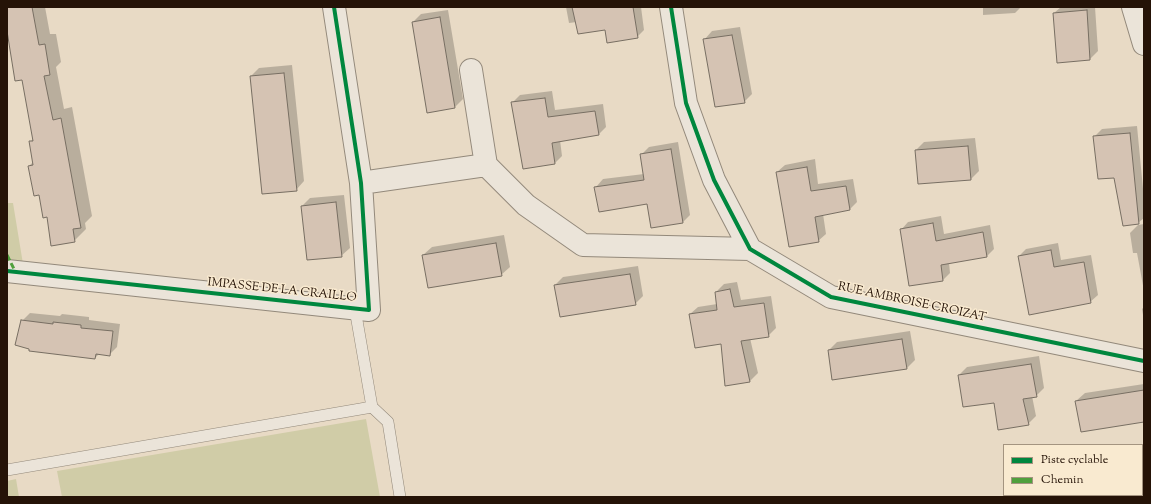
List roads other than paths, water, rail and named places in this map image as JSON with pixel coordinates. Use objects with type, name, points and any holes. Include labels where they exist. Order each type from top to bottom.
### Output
[{"type":"street","name":"IMPASSE DE LA CRAILLO","points":[[7,271],[369,310],[361,183],[334,7]]},
{"type":"street","points":[[671,7],[686,103],[714,180],[750,249]]},
{"type":"street","points":[[1133,7],[1144,44]]},
{"type":"street","points":[[361,183],[486,165],[471,70]]},
{"type":"street","name":"RUE AMBROISE CROIZAT","points":[[486,165],[526,205],[583,245],[750,249],[831,297],[1144,361]]},
{"type":"lane","points":[[355,309],[372,407],[388,422],[400,497]]},
{"type":"lane","points":[[7,470],[372,407]]}]
